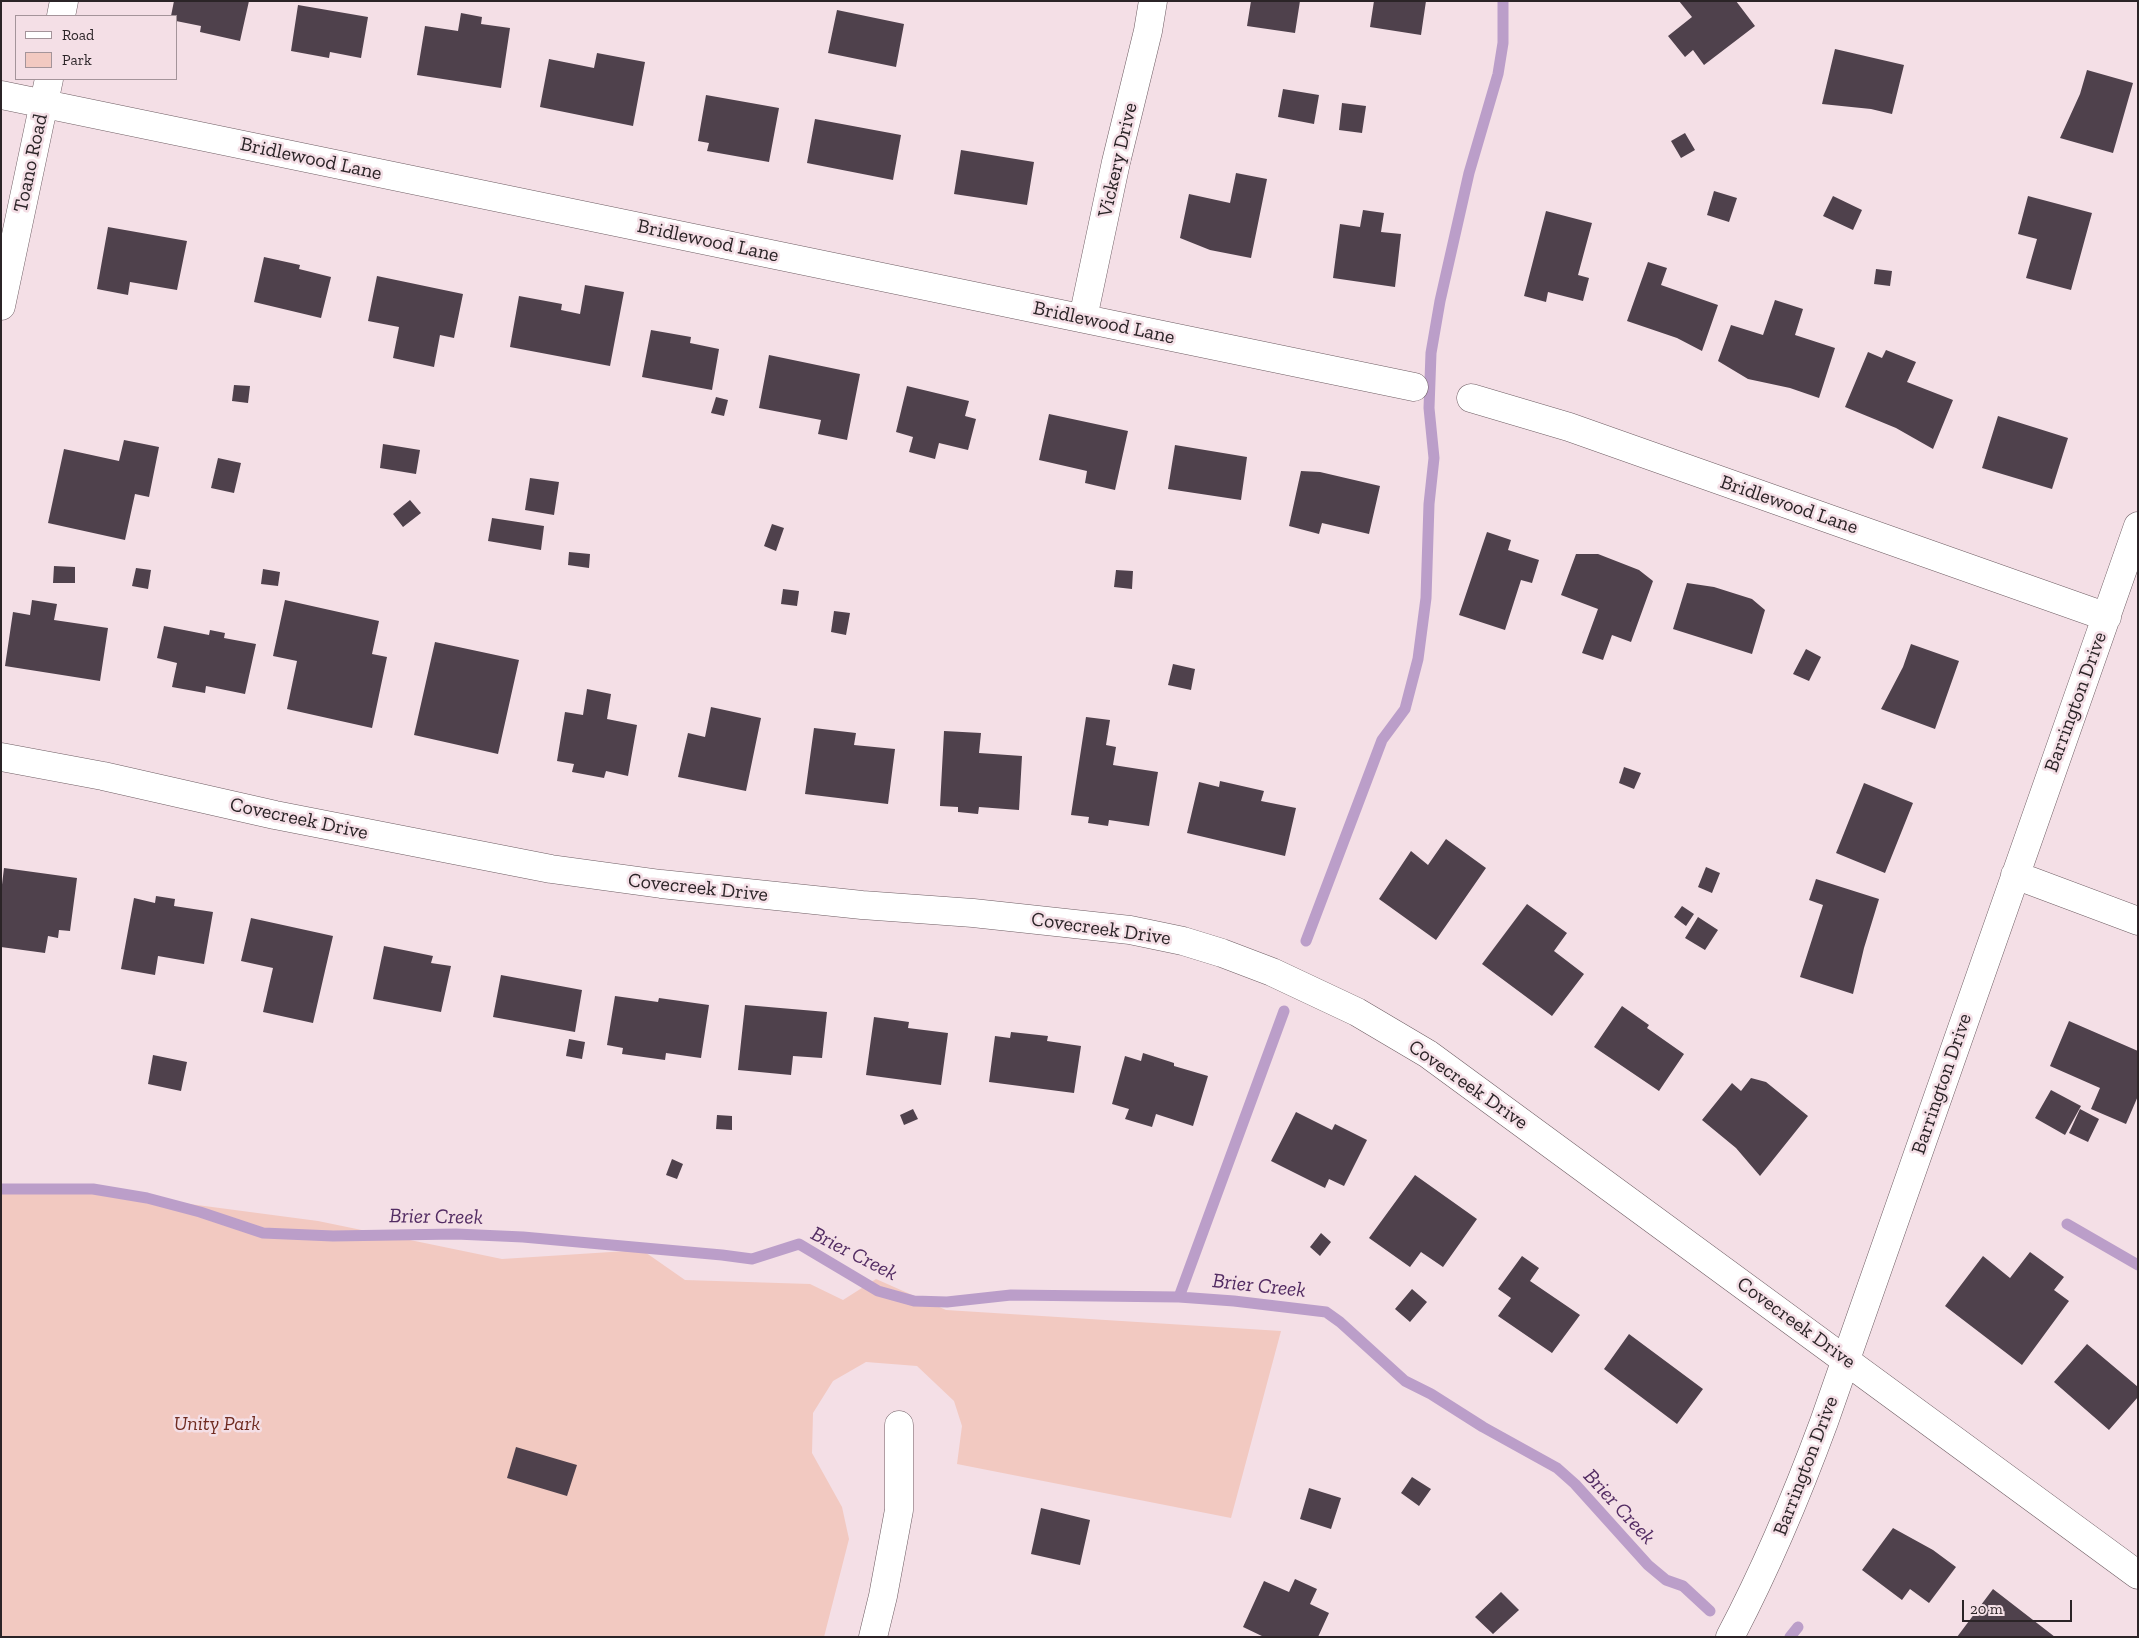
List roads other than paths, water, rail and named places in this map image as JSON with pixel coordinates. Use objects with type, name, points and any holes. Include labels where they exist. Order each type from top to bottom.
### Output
[{"type":"street","points":[[61,15],[64,1]]},
{"type":"street","name":"Vickery Drive","points":[[1082,318],[1116,162],[1148,31],[1153,1]]},
{"type":"street","name":"Bridlewood Lane","points":[[1,95],[46,91],[1082,318],[1414,388]]},
{"type":"street","name":"Toano Road","points":[[1,306],[46,91]]},
{"type":"street","name":"Bridlewood Lane","points":[[1471,398],[1569,427],[2107,617]]},
{"type":"street","name":"Barrington Drive","points":[[1730,1637],[1758,1584],[1787,1519],[1846,1360],[2138,526]]},
{"type":"street","name":"Covecreek Drive","points":[[1,757],[102,776],[275,815],[551,869],[662,884],[862,905],[973,913],[1130,930],[1183,941],[1272,972],[1357,1012],[1428,1054],[2138,1575]]},
{"type":"street","points":[[2015,875],[2138,921]]},
{"type":"street","points":[[873,1637],[883,1596],[899,1510],[899,1425]]},
{"type":"waterway","points":[[1306,941],[1382,740],[1405,709],[1418,659],[1426,598],[1429,504],[1434,458],[1429,408],[1431,353],[1440,301],[1469,173],[1498,74],[1503,43],[1503,1]]},
{"type":"waterway","points":[[1179,1297],[1284,1011]]},
{"type":"waterway","name":"Brier Creek","points":[[1,1189],[93,1189],[147,1198],[200,1212],[263,1233],[333,1236],[456,1234],[523,1237],[752,1259],[799,1244],[878,1291],[914,1301],[947,1302],[1011,1295],[1179,1297],[1234,1301],[1326,1312],[1340,1322],[1405,1381],[1431,1394],[1483,1427],[1557,1468],[1575,1484],[1648,1565],[1666,1580],[1683,1586],[1710,1611]]},
{"type":"waterway","points":[[2067,1224],[2138,1265]]},
{"type":"waterway","points":[[1790,1637],[1798,1627]]},
{"type":"park label","name":"Unity Park","points":[[217,1424]]}]
